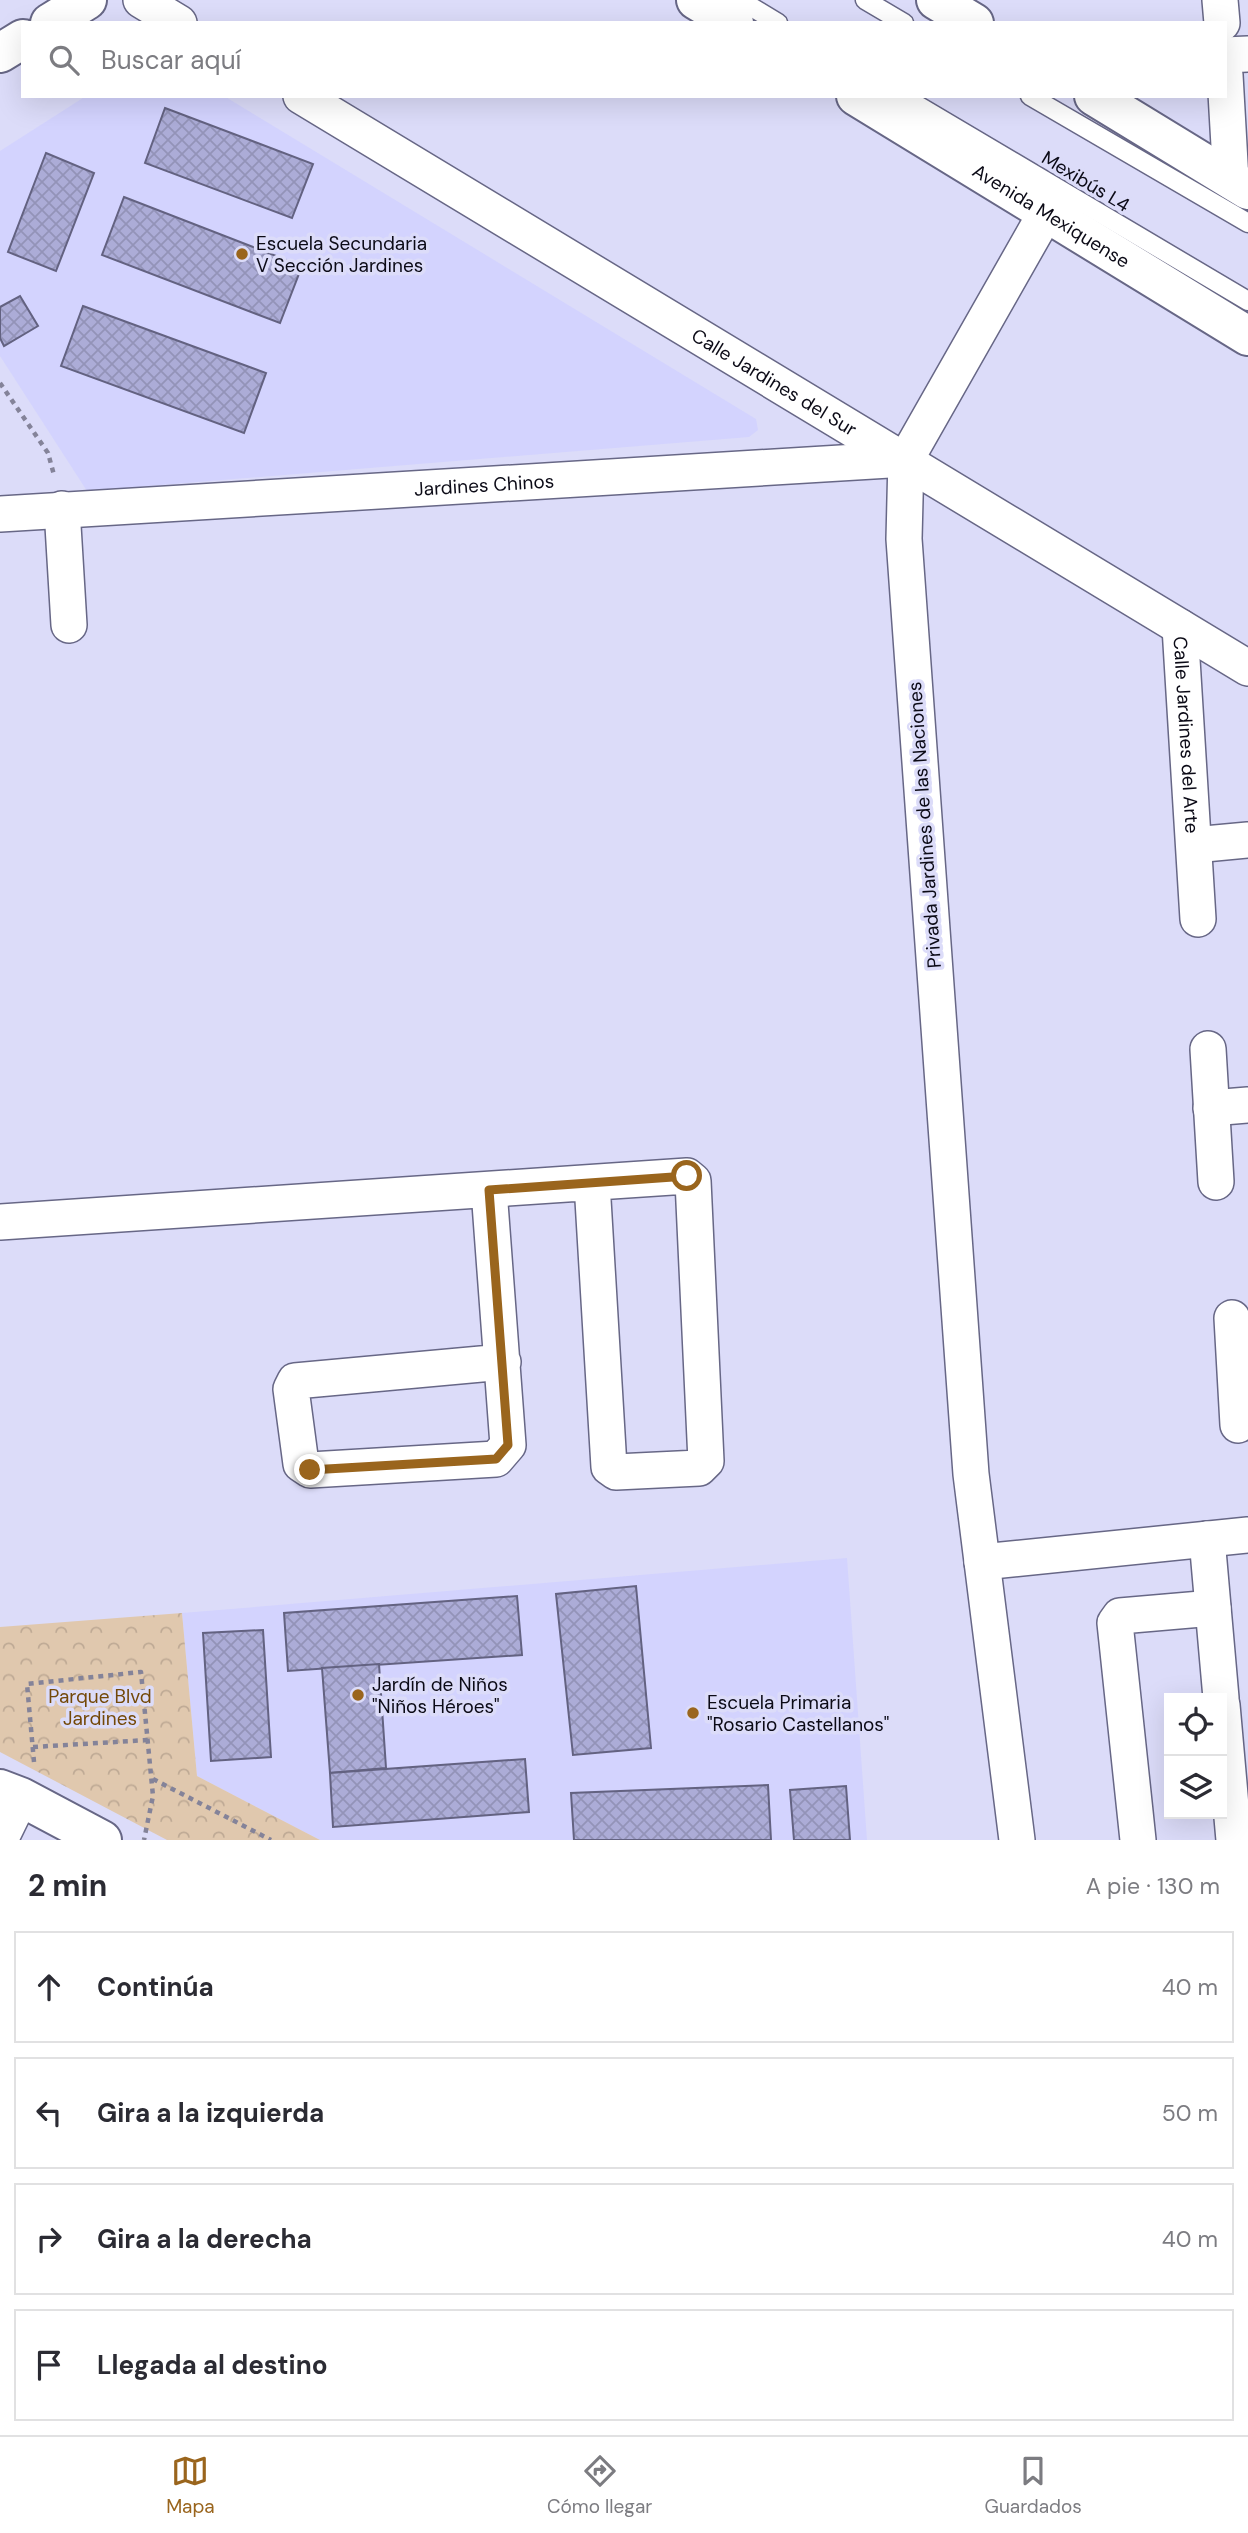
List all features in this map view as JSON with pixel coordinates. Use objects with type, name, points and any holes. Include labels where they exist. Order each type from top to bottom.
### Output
[{"type":"main road","points":[[53,21],[87,0]]},
{"type":"main road","points":[[696,0],[731,21]]},
{"type":"main road","points":[[936,0],[973,21]]},
{"type":"main road","points":[[0,53],[21,40]]},
{"type":"main road","name":"Avenida Mexiquense","points":[[859,98],[1248,336]]},
{"type":"main road","points":[[1097,98],[1240,186]]},
{"type":"main road","points":[[11,1793],[102,1840]]},
{"type":"street","points":[[141,0],[176,21]]},
{"type":"street","points":[[977,0],[977,21]]},
{"type":"street","points":[[1220,0],[1222,21]]},
{"type":"street","points":[[1227,55],[1248,54]]},
{"type":"street","points":[[1227,90],[1240,186]]},
{"type":"street","name":"Calle Jardines del Sur","points":[[304,98],[1248,668]]},
{"type":"street","name":"Privada Jardines de las Naciones","points":[[1017,1840],[971,1474],[904,539],[906,459],[1047,211]]},
{"type":"street","name":"Jardines Chinos","points":[[0,514],[906,459]]},
{"type":"street","points":[[62,509],[69,625]]},
{"type":"street","name":"Calle Jardines del Arte","points":[[1180,627],[1198,919]]},
{"type":"street","name":"Calle Jardines del Arte","points":[[1194,845],[1248,839]]},
{"type":"street","points":[[1208,1049],[1216,1182]]},
{"type":"street","points":[[1211,1108],[1248,1105]]},
{"type":"street","points":[[0,1222],[687,1176],[693,1181],[706,1461],[699,1468],[616,1472],[609,1467],[592,1184]]},
{"type":"street","points":[[489,1190],[503,1362],[508,1445],[496,1459],[310,1470],[301,1464],[291,1389],[295,1381],[503,1362]]},
{"type":"street","points":[[1232,1318],[1241,1365],[1238,1425]]},
{"type":"street","points":[[982,1562],[1248,1535]]},
{"type":"street","points":[[1206,1539],[1221,1693]]},
{"type":"street","points":[[1138,1840],[1115,1623],[1120,1616],[1213,1608]]},
{"type":"street","points":[[1227,1756],[1234,1840]]},
{"type":"street","points":[[0,1840],[11,1793]]},
{"type":"lane","points":[[740,0],[775,21]]},
{"type":"lane","points":[[865,0],[901,21]]},
{"type":"lane","name":"Mexibús L4","points":[[905,98],[1248,301]]},
{"type":"lane","points":[[1033,98],[1248,223]]},
{"type":"path","points":[[0,383],[48,453],[62,509]]},
{"type":"path","points":[[11,1793],[34,1762],[27,1684],[141,1672],[153,1796],[144,1840]]},
{"type":"path","points":[[33,1747],[148,1740]]},
{"type":"path","points":[[152,1779],[271,1840]]},
{"type":"shaded area","name":"Escuela Secundaria V Sección Jardines","points":[[83,98],[227,98],[756,419],[758,430],[749,437],[87,491],[0,356],[0,151]]},
{"type":"shaded area","points":[[847,1558],[867,1840],[320,1840],[197,1776],[182,1613]]},
{"type":"green space","name":"Parque Blvd Jardines","points":[[182,1613],[197,1776],[320,1840],[167,1840],[0,1752],[0,1627]]},
{"type":"building","points":[[165,108],[313,164],[292,218],[145,163]]},
{"type":"building","points":[[46,153],[94,173],[56,271],[8,252]]},
{"type":"building","points":[[124,197],[302,266],[280,323],[102,255]]},
{"type":"building","points":[[20,296],[38,326],[4,346],[0,338],[0,307]]},
{"type":"building","points":[[83,306],[266,373],[244,433],[61,366]]},
{"type":"building","points":[[636,1586],[651,1748],[573,1755],[556,1594]]},
{"type":"building","points":[[517,1596],[522,1655],[288,1671],[284,1613]]},
{"type":"building","points":[[263,1630],[271,1757],[211,1761],[203,1633]]},
{"type":"building","points":[[379,1664],[386,1768],[330,1773],[322,1668]]},
{"type":"building","points":[[525,1759],[529,1812],[333,1827],[330,1773]]},
{"type":"building","points":[[768,1785],[771,1840],[574,1840],[571,1793]]},
{"type":"building","points":[[846,1786],[850,1840],[794,1840],[790,1790]]},
{"type":"place","name":"Escuela Secundaria V Sección Jardines","points":[[242,254]]},
{"type":"place","name":"Jardín de Niños \"Niños Héroes\"","points":[[358,1695]]},
{"type":"place","name":"Escuela Primaria \"Rosario Castellanos\"","points":[[693,1713]]},
{"type":"route","points":[[310,1470],[496,1459],[508,1445],[489,1190],[687,1176]]}]
